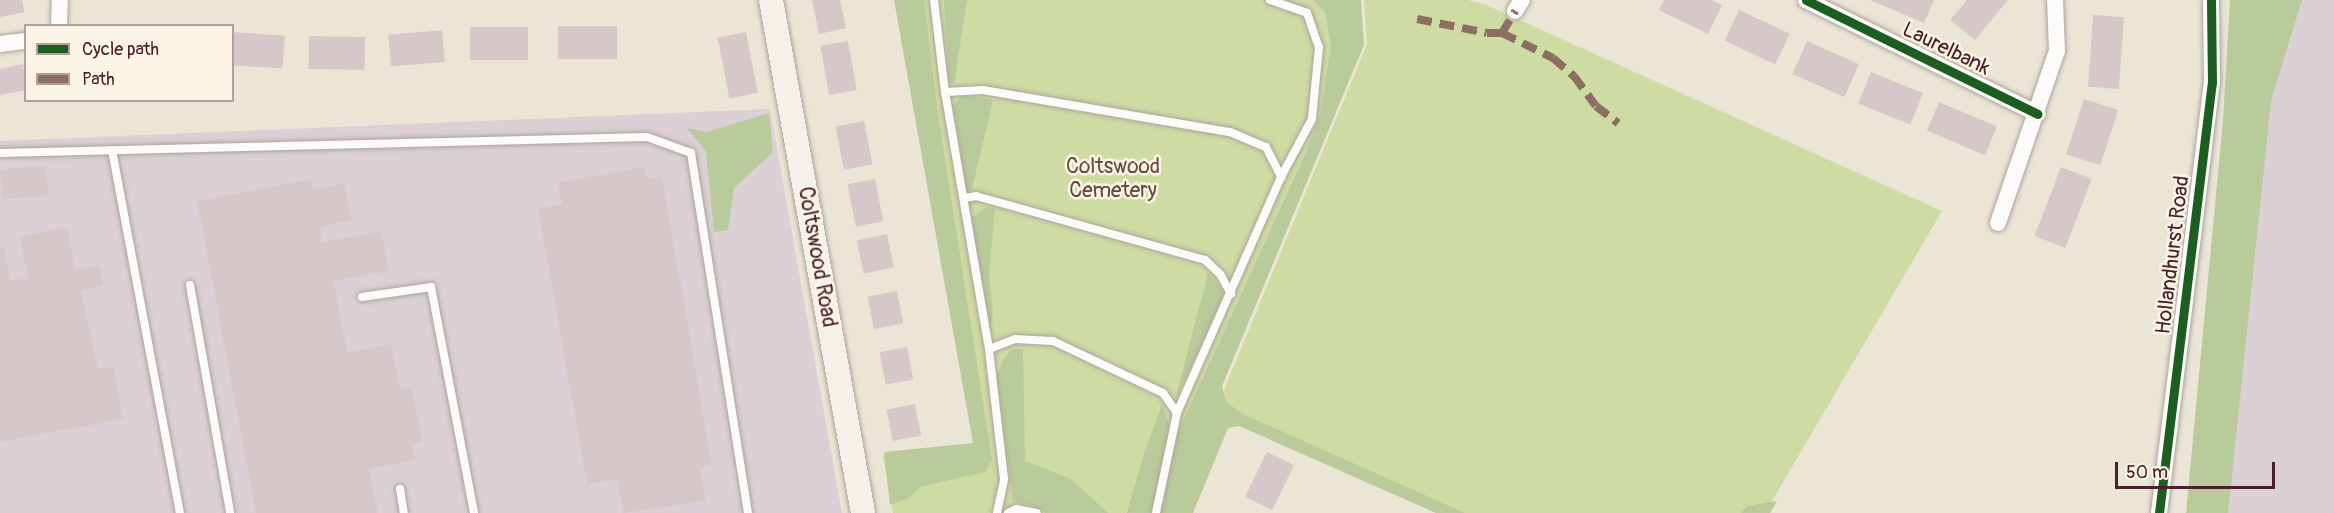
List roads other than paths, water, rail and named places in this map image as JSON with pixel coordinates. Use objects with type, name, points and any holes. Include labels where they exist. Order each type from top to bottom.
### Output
[{"type":"main road","name":"Coltswood Road","points":[[771,0],[863,513]]},
{"type":"street","points":[[59,24],[60,0]]},
{"type":"street","name":"Laurelbank","points":[[1806,0],[2038,114]]},
{"type":"street","points":[[1998,223],[2038,114],[2057,51],[2055,0]]},
{"type":"street","name":"Hollandhurst Road","points":[[2159,513],[2212,83],[2211,0]]},
{"type":"street","points":[[0,44],[24,41]]},
{"type":"lane","points":[[934,0],[945,92],[989,349],[1004,479],[997,513]]},
{"type":"lane","points":[[1156,513],[1177,413],[1281,177],[1312,119],[1319,47],[1307,13],[1270,0]]},
{"type":"lane","points":[[945,92],[983,90],[1230,132],[1266,147],[1281,177]]},
{"type":"lane","points":[[0,153],[647,137],[691,153],[748,513]]},
{"type":"lane","points":[[112,150],[180,513]]},
{"type":"lane","points":[[964,198],[976,196],[1205,260],[1220,274],[1231,294]]},
{"type":"lane","points":[[190,285],[230,513]]},
{"type":"lane","points":[[362,297],[431,287],[474,513]]},
{"type":"lane","points":[[989,349],[1016,339],[1053,341],[1163,393],[1177,413]]},
{"type":"lane","points":[[400,489],[404,513]]},
{"type":"lane","points":[[1008,513],[1016,509],[1037,513]]},
{"type":"park label","name":"Coltswood Cemetery","points":[[1113,179]]}]
